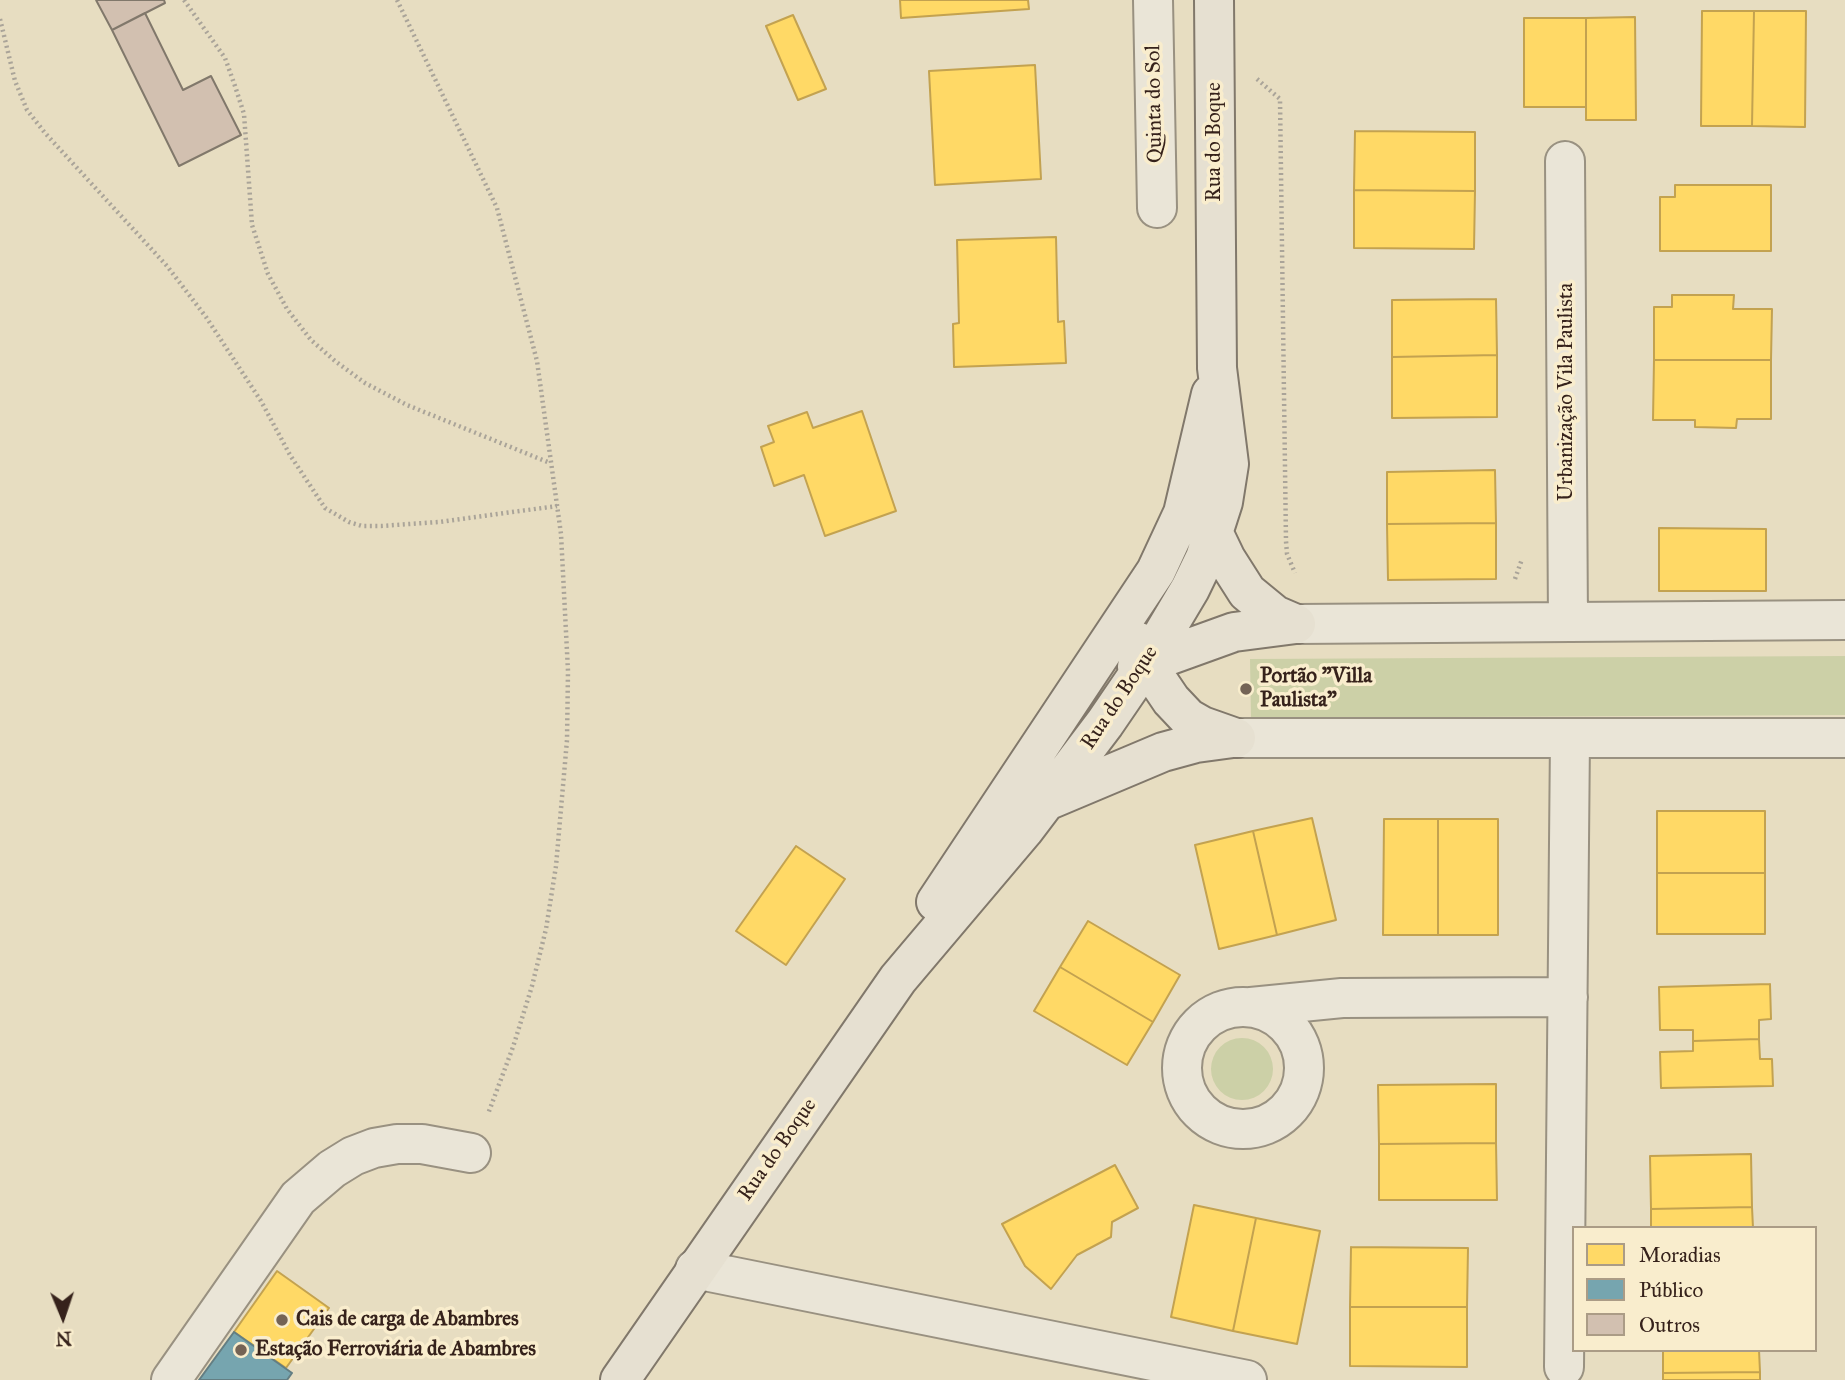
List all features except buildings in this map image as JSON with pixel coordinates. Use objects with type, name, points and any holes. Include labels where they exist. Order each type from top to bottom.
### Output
[{"type":"main road","name":"Rua do Boque","points":[[620,1380],[898,979],[1047,801],[1105,723],[1146,663],[1189,589],[1214,534],[1224,495],[1228,464],[1217,368],[1214,0]]},
{"type":"main road","name":"Rua do Boque","points":[[898,979],[927,916],[1157,570],[1178,527],[1191,485],[1217,368]]},
{"type":"main road","points":[[1191,485],[1189,523],[1183,556],[1140,639],[1139,649],[1171,701],[1188,718],[1236,738]]},
{"type":"main road","points":[[1214,534],[1247,592],[1275,615],[1296,624]]},
{"type":"main road","points":[[1058,720],[1100,683],[1146,663],[1234,632],[1296,624]]},
{"type":"main road","points":[[1047,801],[1163,752],[1196,743],[1236,738]]},
{"type":"street","name":"Quinta do Sol","points":[[1153,0],[1157,208]]},
{"type":"street","name":"Urbanização Vila Paulista","points":[[1564,161],[1569,622]]},
{"type":"street","points":[[1296,624],[1845,620]]},
{"type":"street","points":[[1236,738],[1845,738]]},
{"type":"street","points":[[1564,1367],[1570,738]]},
{"type":"street","points":[[1342,998],[1326,1013],[1314,1032],[1305,1063],[1303,1085],[1294,1104],[1280,1118],[1263,1127],[1243,1130],[1224,1127],[1206,1117],[1192,1103],[1184,1086],[1181,1067],[1185,1048],[1195,1030],[1210,1016],[1230,1008],[1342,998],[1568,997]]},
{"type":"street","points":[[1251,1007],[1271,1013],[1288,1026],[1300,1043],[1305,1063]]},
{"type":"street","points":[[171,1380],[298,1198],[332,1169],[363,1152],[397,1144],[422,1144],[471,1153]]},
{"type":"street","points":[[689,1278],[1247,1380]]},
{"type":"path","points":[[184,0],[225,58],[244,114],[252,225],[268,274],[287,309],[311,340],[365,383],[407,405],[551,464]]},
{"type":"path","points":[[397,0],[497,208],[537,361],[561,534],[568,671],[567,740],[556,866],[546,929],[532,986],[493,1102],[471,1153]]},
{"type":"path","points":[[0,19],[15,81],[27,110],[167,266],[206,317],[261,401],[290,455],[325,508],[349,522],[362,526],[382,526],[429,523],[557,506]]},
{"type":"path","points":[[1214,42],[1280,99],[1286,541],[1287,554],[1298,579]]},
{"type":"path","points":[[1505,587],[1515,579],[1520,570],[1521,559],[1568,557]]},
{"type":"green space","points":[[1845,656],[1845,715],[1251,718],[1250,659]]},
{"type":"green space","points":[[1242,1038],[1254,1040],[1264,1047],[1271,1057],[1271,1081],[1264,1091],[1254,1098],[1242,1100],[1230,1098],[1220,1091],[1213,1081],[1211,1069],[1213,1057],[1220,1047],[1230,1040]]},
{"type":"place","name":"Portão \"Villa Paulista\"","points":[[1246,689]]},
{"type":"place","name":"Cais de carga de Abambres","points":[[282,1320]]},
{"type":"place","name":"Estação Ferroviária de Abambres","points":[[241,1350]]}]
